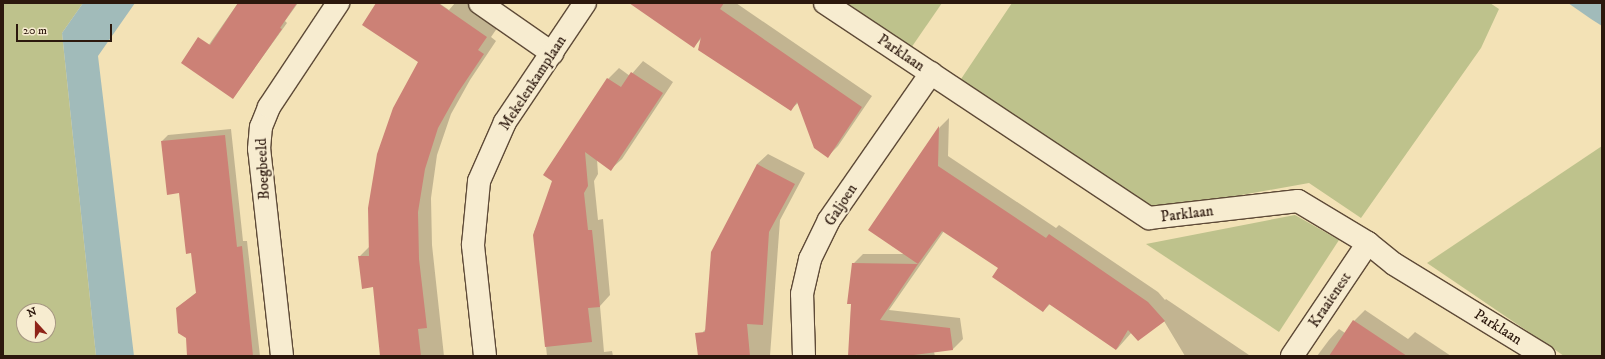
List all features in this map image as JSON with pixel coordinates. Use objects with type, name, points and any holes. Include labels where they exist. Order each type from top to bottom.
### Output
[{"type":"street","name":"Boegbeeld","points":[[282,356],[259,149],[261,127],[269,107],[338,3]]},
{"type":"street","points":[[480,3],[552,53]]},
{"type":"street","name":"Mekelenkamplaan","points":[[485,356],[473,245],[479,181],[505,122],[585,3]]},
{"type":"street","name":"Parklaan","points":[[825,3],[1149,218],[1298,200],[1368,243],[1394,264],[1544,356]]},
{"type":"street","name":"Galjoen","points":[[804,356],[802,294],[810,259],[829,220],[931,73]]},
{"type":"street","name":"Kraaienest","points":[[1292,356],[1368,243]]},
{"type":"green space","points":[[3,3],[83,3],[62,33],[96,356],[3,356]]},
{"type":"green space","points":[[847,3],[942,3],[911,48]]},
{"type":"green space","points":[[1012,3],[1490,3],[1499,9],[1481,48],[1361,218],[1309,183],[1158,210],[1021,125],[959,82]]},
{"type":"green space","points":[[1602,146],[1602,356],[1564,356],[1427,263]]},
{"type":"green space","points":[[1295,215],[1339,240],[1279,332],[1146,244]]},
{"type":"water","points":[[83,3],[135,3],[98,56],[134,356],[96,356],[62,33]]},
{"type":"water","points":[[1568,3],[1602,3],[1602,26],[1591,19]]},
{"type":"building","points":[[238,3],[297,3],[280,28],[282,29],[233,99],[181,63],[198,37],[210,45]]},
{"type":"building","points":[[376,3],[438,3],[487,37],[478,50],[484,54],[457,94],[438,128],[425,169],[418,212],[419,259],[427,328],[418,329],[421,356],[380,356],[373,287],[362,289],[358,256],[369,256],[368,208],[377,154],[393,108],[418,62],[362,25]]},
{"type":"building","points":[[629,3],[724,3],[720,9],[862,107],[828,158],[814,148],[797,102],[791,111],[698,50],[701,37],[694,48]]},
{"type":"building","points":[[631,72],[663,93],[611,171],[585,152],[588,186],[584,193],[588,230],[592,230],[600,307],[588,308],[592,342],[545,347],[533,235],[552,181],[543,175],[607,78],[621,87]]},
{"type":"building","points":[[939,126],[938,166],[1046,238],[1049,234],[1148,302],[1165,321],[1138,341],[1128,330],[1116,350],[1049,304],[1043,312],[992,277],[998,268],[942,231],[918,264],[868,230]]},
{"type":"building","points":[[225,135],[237,247],[242,246],[253,356],[187,356],[186,338],[178,333],[176,308],[196,293],[191,253],[186,254],[179,193],[167,195],[161,141]]},
{"type":"building","points":[[757,164],[795,184],[769,232],[763,325],[747,324],[750,356],[698,356],[695,333],[705,332],[711,252]]},
{"type":"building","points":[[852,263],[918,264],[880,320],[950,328],[953,350],[906,356],[857,356],[857,354],[856,356],[848,356],[851,304],[847,304]]},
{"type":"building","points":[[1353,320],[1407,356],[1329,356]]}]
